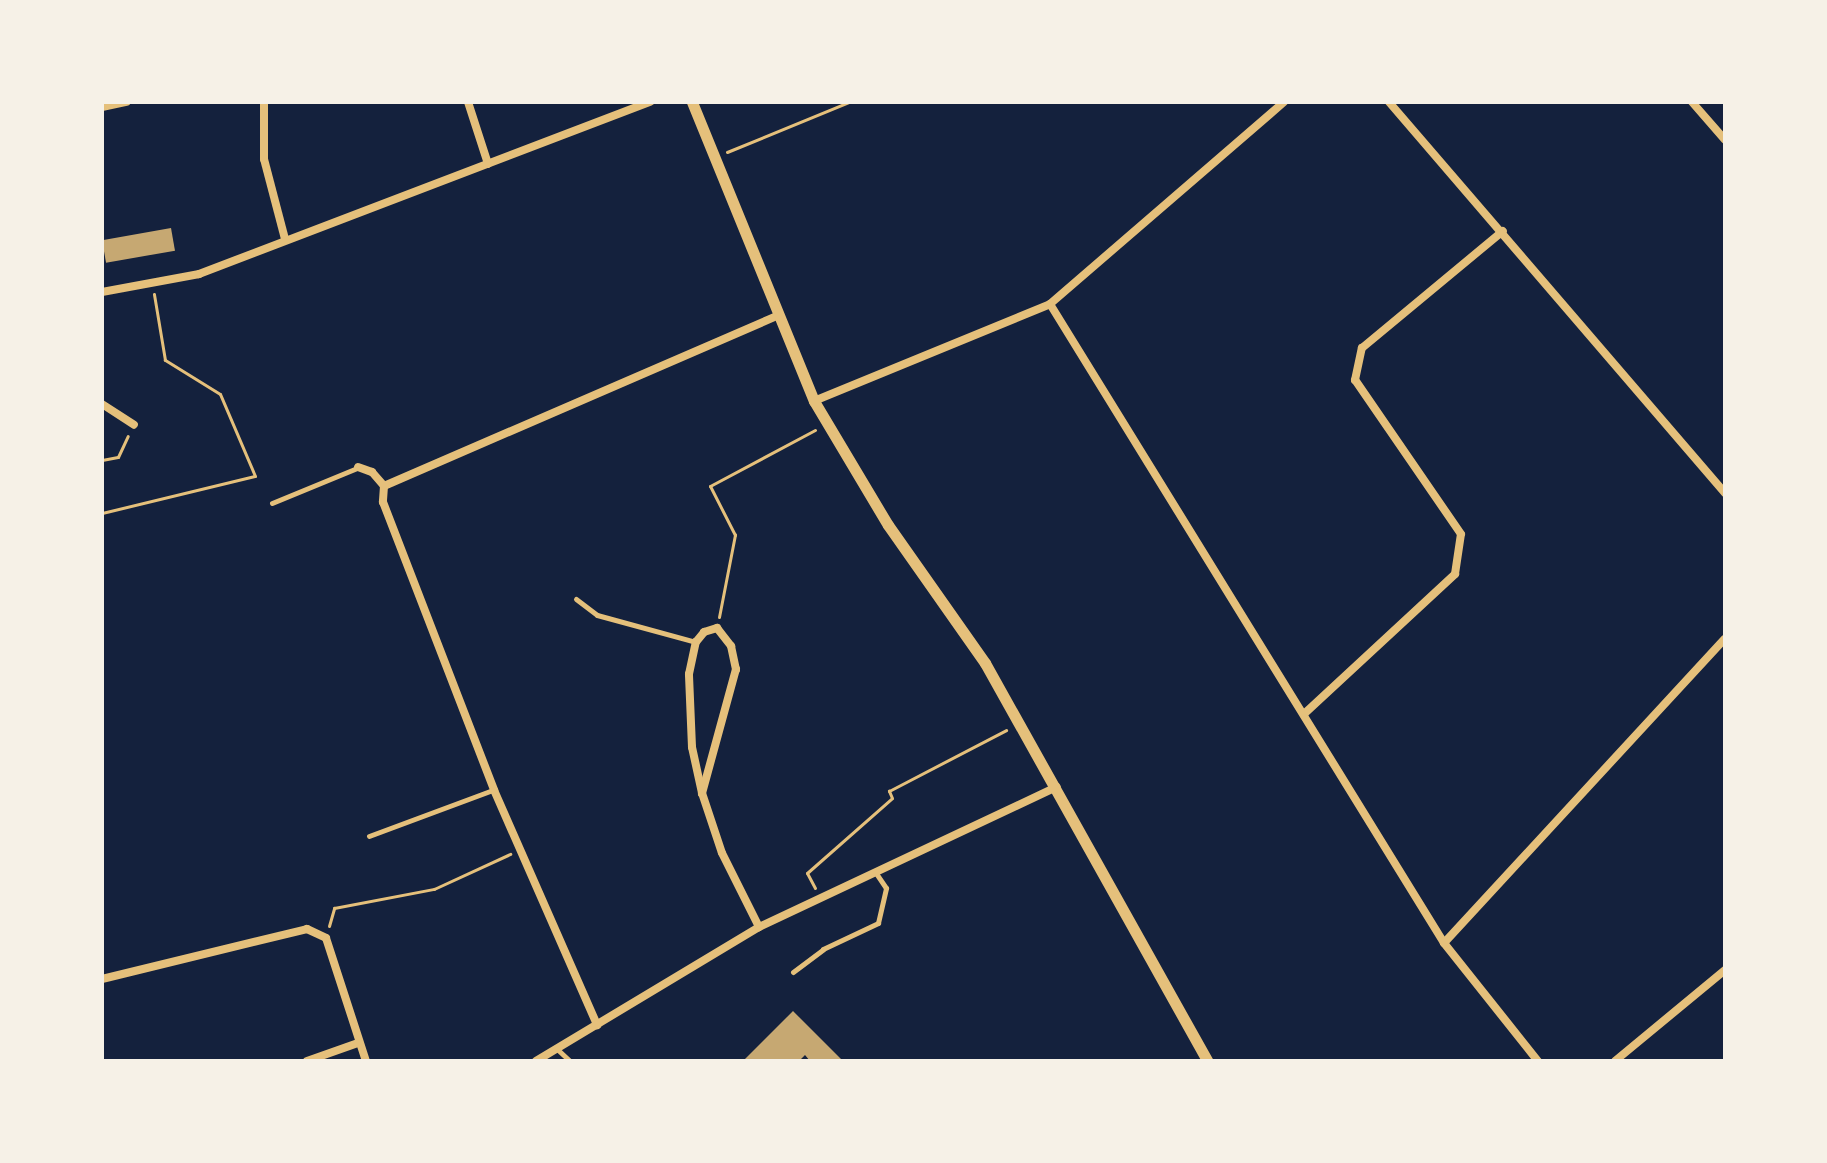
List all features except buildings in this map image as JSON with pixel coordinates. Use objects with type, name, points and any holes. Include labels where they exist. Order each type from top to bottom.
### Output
[{"type":"street","points":[[102,107],[126,102]]},
{"type":"street","points":[[264,102],[264,159],[285,239]]},
{"type":"street","points":[[468,102],[488,164]]},
{"type":"street","points":[[102,292],[199,274],[650,102]]},
{"type":"street","points":[[692,102],[776,316],[814,401],[1058,786],[1207,1061]]},
{"type":"street","points":[[814,401],[1050,304],[1284,102]]},
{"type":"street","points":[[1389,102],[1725,493]]},
{"type":"street","points":[[1692,102],[1725,140]]},
{"type":"street","points":[[1304,714],[1455,574],[1461,534],[1355,380],[1362,348],[1503,231]]},
{"type":"street","points":[[1050,304],[1444,943],[1538,1061]]},
{"type":"street","points":[[384,486],[776,316]]},
{"type":"street","points":[[102,404],[134,425]]},
{"type":"street","points":[[358,467],[372,472],[384,486],[383,502],[494,790],[597,1025]]},
{"type":"street","points":[[702,793],[736,669],[731,646],[717,628],[704,632],[696,642],[689,674],[692,747],[702,793],[722,853],[759,927]]},
{"type":"street","points":[[1444,943],[1725,639]]},
{"type":"street","points":[[536,1061],[759,927],[1058,786]]},
{"type":"street","points":[[102,979],[307,929],[326,938],[366,1061]]},
{"type":"street","points":[[1615,1061],[1725,970]]},
{"type":"street","points":[[307,1061],[358,1043]]},
{"type":"lane","points":[[272,503],[358,467]]},
{"type":"lane","points":[[576,599],[611,620],[696,642]]},
{"type":"lane","points":[[369,836],[494,790]]},
{"type":"lane","points":[[793,972],[823,949],[878,923],[886,888],[875,872]]},
{"type":"lane","points":[[557,1049],[570,1061]]},
{"type":"path","points":[[712,158],[849,102]]},
{"type":"path","points":[[102,513],[255,476],[220,394],[165,360],[152,283]]},
{"type":"path","points":[[717,628],[735,535],[710,486],[827,424]]},
{"type":"path","points":[[102,460],[118,457],[134,425]]},
{"type":"path","points":[[821,898],[807,873],[892,798],[889,791],[1020,723]]},
{"type":"path","points":[[326,938],[334,908],[434,889],[522,848]]}]
